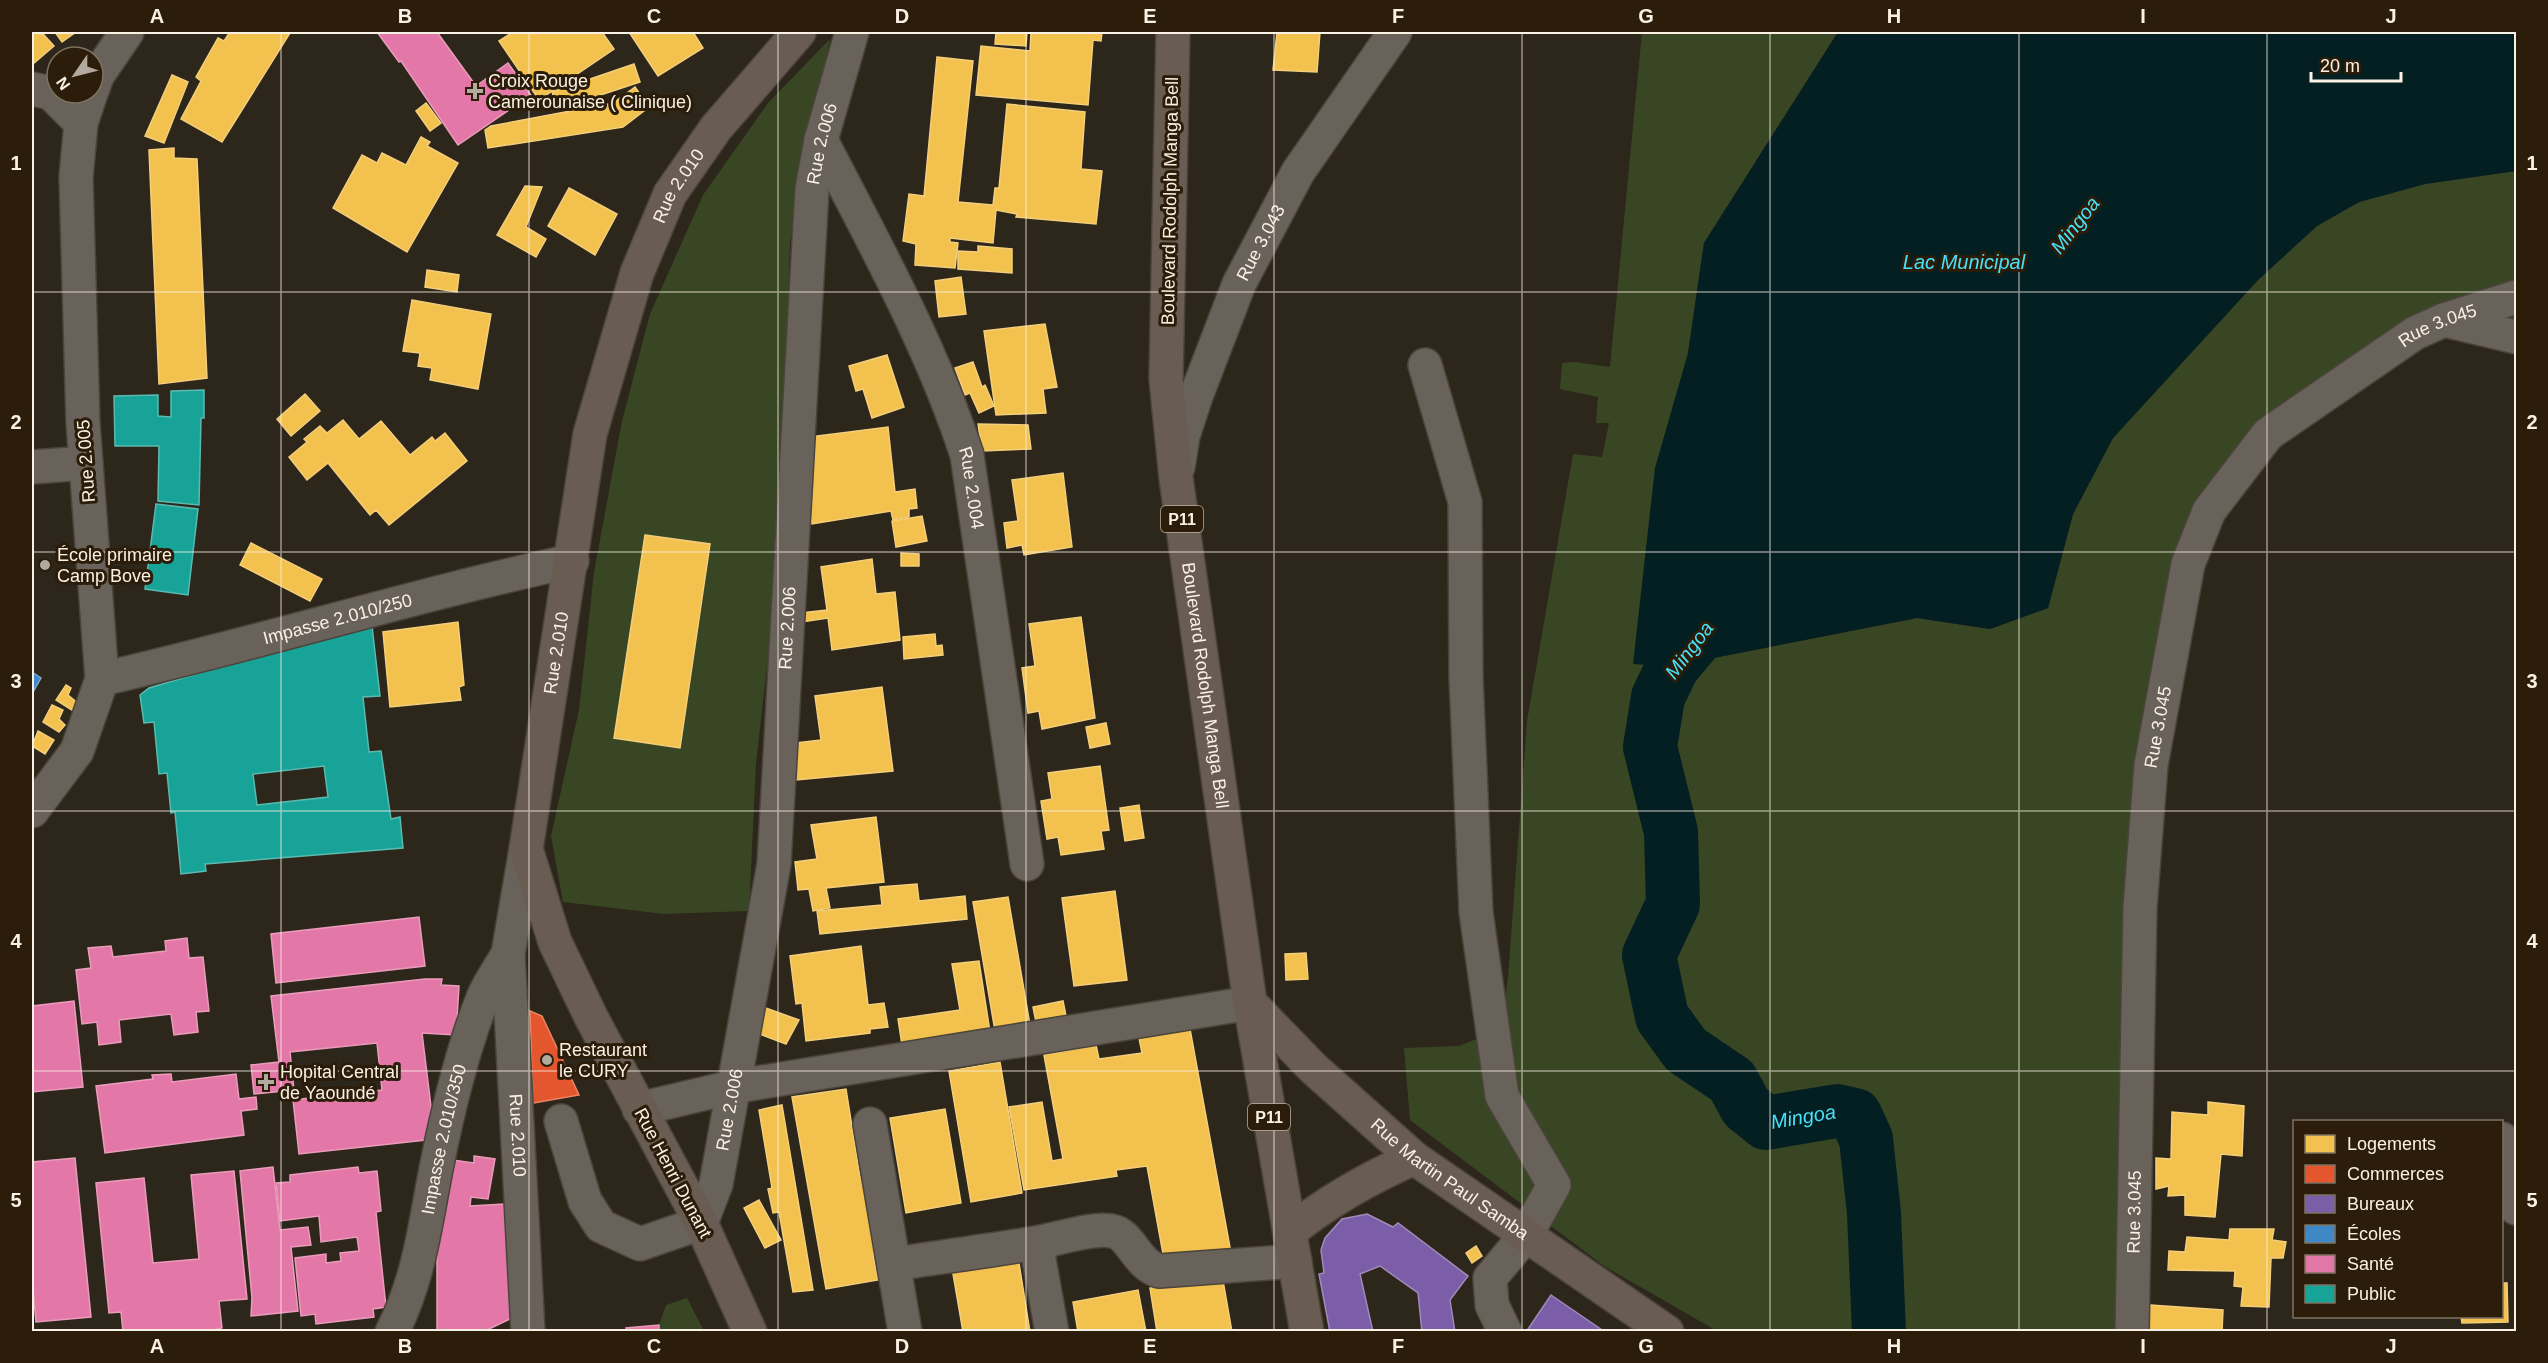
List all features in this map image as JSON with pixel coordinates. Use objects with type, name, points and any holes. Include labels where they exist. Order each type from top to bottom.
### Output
[{"type":"main road","name":"Rue 2.010","points":[[526,849],[590,434],[637,273],[670,194],[716,128],[799,32]]},
{"type":"main road","name":"Boulevard Rodolph Manga Bell","points":[[1173,32],[1166,379],[1176,478],[1250,1003],[1307,1332]]},
{"type":"main road","name":"Rue Henri Dunant","points":[[526,849],[555,942],[639,1109],[701,1223],[750,1332]]},
{"type":"main road","name":"Rue Martin Paul Samba","points":[[1250,1003],[1313,1068],[1414,1158],[1667,1332]]},
{"type":"main road","points":[[1293,1246],[1322,1206],[1351,1187],[1414,1158]]},
{"type":"street","points":[[105,64],[127,32]]},
{"type":"street","name":"Rue 2.006","points":[[701,1223],[716,1184],[774,864],[812,189],[821,140],[852,32]]},
{"type":"street","name":"Rue 3.043","points":[[1176,478],[1187,426],[1239,284],[1298,172],[1395,32]]},
{"type":"street","points":[[32,89],[51,93],[86,108]]},
{"type":"street","name":"Rue 2.005","points":[[32,811],[76,751],[102,679],[86,463],[76,177],[86,108]]},
{"type":"street","name":"Rue 2.004","points":[[821,140],[903,298],[950,404],[967,455],[1027,864]]},
{"type":"street","name":"Rue 3.045","points":[[2132,1332],[2131,1252],[2140,907],[2151,765],[2188,564],[2209,511],[2268,434],[2415,333],[2444,320],[2517,297]]},
{"type":"street","points":[[2444,320],[2517,337]]},
{"type":"street","points":[[1425,365],[1465,502],[1466,677],[1476,912],[1502,1096],[1554,1185],[1526,1235],[1490,1278],[1492,1305],[1505,1332]]},
{"type":"street","points":[[32,466],[86,463]]},
{"type":"street","name":"Impasse 2.010/250","points":[[102,679],[235,648],[469,583],[572,561]]},
{"type":"street","name":"Rue 2.010","points":[[526,849],[508,954],[528,1332]]},
{"type":"street","name":"Impasse 2.010/350","points":[[392,1332],[402,1312],[419,1263],[436,1168],[466,1048],[484,996],[508,954]]},
{"type":"street","points":[[639,1109],[732,1087],[1250,1003]]},
{"type":"street","points":[[561,1121],[585,1200],[601,1226],[640,1244],[701,1223]]},
{"type":"street","points":[[870,1124],[905,1332]]},
{"type":"street","points":[[2503,1143],[2515,1189]]},
{"type":"street","points":[[894,1264],[1036,1243],[1100,1230],[1113,1231],[1126,1239],[1139,1259],[1149,1268],[1159,1271],[1293,1246]]},
{"type":"street","points":[[1036,1243],[1052,1332]]},
{"type":"green space","points":[[1642,32],[1838,32],[1704,243],[1688,353],[1644,583],[1634,664],[1673,666],[1917,618],[1990,629],[2048,608],[2073,514],[2113,438],[2258,280],[2317,226],[2359,202],[2425,184],[2516,171],[2516,333],[2404,339],[2201,510],[2164,660],[2136,1331],[1717,1331],[1604,1266],[1410,1120],[1404,1048],[1459,1046],[1501,1029],[1508,977],[1527,721],[1573,454],[1602,457],[1609,423],[1596,423],[1598,397],[1560,389],[1562,363],[1575,362],[1610,367]]},
{"type":"green space","points":[[830,39],[790,241],[780,550],[756,764],[749,911],[664,914],[563,902],[551,836],[579,710],[594,572],[622,421],[650,314],[703,195],[768,103]]},
{"type":"green space","points":[[687,1298],[704,1331],[659,1331],[666,1305]]},
{"type":"water","name":"Lac Municipal","points":[[1838,32],[2516,32],[2516,171],[2425,184],[2359,202],[2317,226],[2258,280],[2113,438],[2073,514],[2048,608],[1990,629],[1917,618],[1673,666],[1633,664],[1655,468],[1688,353],[1704,243]]},
{"type":"building: Logements","points":[[32,32],[44,35],[53,45],[45,45],[45,54],[33,64],[32,70]]},
{"type":"building: Logements","points":[[55,32],[76,32],[62,42]]},
{"type":"building: Logements","points":[[230,32],[290,33],[222,142],[181,119],[201,81],[196,77],[218,38],[224,41]]},
{"type":"building: Logements","points":[[513,32],[602,32],[614,49],[539,100],[499,41]]},
{"type":"building: Logements","points":[[629,32],[693,32],[703,48],[658,76]]},
{"type":"building: Logements","points":[[996,32],[1027,32],[1026,46],[995,44]]},
{"type":"building: Logements","points":[[1031,32],[1102,32],[1101,41],[1093,40],[1088,105],[976,95],[981,46],[1030,51]]},
{"type":"building: Logements","points":[[1277,32],[1320,32],[1317,72],[1273,70]]},
{"type":"building: Logements","points":[[937,57],[973,61],[958,202],[993,205],[995,188],[999,188],[1007,104],[1085,112],[1081,169],[1102,171],[1096,224],[1016,217],[1017,214],[996,210],[993,243],[950,238],[950,242],[958,243],[955,268],[915,265],[916,244],[903,241],[909,194],[924,196]]},
{"type":"building: Logements","points":[[634,64],[640,82],[558,109],[552,92]]},
{"type":"building: Logements","points":[[172,75],[188,82],[164,143],[145,136]]},
{"type":"building: Logements","points":[[635,87],[649,107],[623,127],[488,148],[485,130],[491,126],[613,103]]},
{"type":"building: Logements","points":[[426,103],[441,123],[430,131],[416,111]]},
{"type":"building: Logements","points":[[421,137],[430,142],[427,146],[458,163],[407,252],[333,208],[362,155],[377,163],[382,153],[406,165]]},
{"type":"building: Logements","points":[[174,148],[174,158],[197,159],[207,378],[159,384],[149,150]]},
{"type":"building: Logements","points":[[525,186],[542,187],[526,227],[546,239],[536,257],[497,235]]},
{"type":"building: Logements","points":[[569,188],[617,214],[595,255],[548,226]]},
{"type":"building: Logements","points":[[978,246],[1012,249],[1012,273],[958,269],[958,251],[978,252]]},
{"type":"building: Logements","points":[[427,270],[459,275],[457,292],[425,287]]},
{"type":"building: Logements","points":[[961,277],[966,314],[939,317],[935,281]]},
{"type":"building: Logements","points":[[412,300],[491,314],[478,389],[430,380],[432,368],[418,366],[420,353],[403,351]]},
{"type":"building: Logements","points":[[1045,324],[1057,387],[1043,389],[1046,413],[996,415],[984,331]]},
{"type":"building: Logements","points":[[887,355],[904,407],[872,418],[863,389],[856,391],[849,366]]},
{"type":"building: Logements","points":[[973,362],[982,387],[985,385],[994,406],[979,413],[970,393],[965,395],[955,368]]},
{"type":"building: Logements","points":[[305,394],[320,411],[291,436],[277,419]]},
{"type":"building: Logements","points":[[343,420],[359,439],[381,421],[410,455],[432,437],[435,441],[445,433],[467,461],[389,525],[376,510],[370,515],[328,463],[307,480],[289,457],[307,442],[304,439],[320,426],[327,433]]},
{"type":"building: Logements","points":[[978,424],[1028,425],[1031,449],[982,451]]},
{"type":"building: Logements","points":[[888,427],[895,492],[915,489],[917,508],[909,509],[909,517],[893,520],[891,511],[812,524],[809,503],[812,503],[809,480],[810,437]]},
{"type":"building: Logements","points":[[1063,473],[1072,547],[1024,555],[1022,545],[1007,548],[1004,523],[1018,521],[1012,480]]},
{"type":"building: Logements","points":[[922,516],[927,541],[896,547],[892,521]]},
{"type":"building: Logements","points":[[645,535],[710,544],[680,748],[614,738]]},
{"type":"building: Logements","points":[[251,543],[322,579],[310,601],[240,565]]},
{"type":"building: Logements","points":[[901,553],[919,554],[919,566],[901,566]]},
{"type":"building: Logements","points":[[872,559],[876,594],[895,592],[900,640],[832,650],[828,618],[802,622],[801,613],[827,610],[821,567]]},
{"type":"building: Logements","points":[[1081,617],[1095,718],[1042,729],[1039,711],[1028,713],[1022,668],[1035,666],[1029,624]]},
{"type":"building: Logements","points":[[458,622],[464,685],[459,687],[461,700],[390,707],[383,632]]},
{"type":"building: Logements","points":[[935,634],[936,646],[942,645],[943,655],[904,659],[903,637]]},
{"type":"building: Logements","points":[[66,685],[71,688],[68,695],[80,705],[75,712],[56,700]]},
{"type":"building: Logements","points":[[882,687],[893,771],[796,780],[796,743],[821,740],[815,696]]},
{"type":"building: Logements","points":[[52,705],[63,710],[59,719],[65,725],[59,732],[43,722]]},
{"type":"building: Logements","points":[[1106,723],[1110,744],[1090,748],[1086,727]]},
{"type":"building: Logements","points":[[38,731],[54,740],[45,754],[32,746]]},
{"type":"building: Logements","points":[[1100,766],[1109,830],[1101,831],[1104,849],[1061,855],[1058,837],[1047,839],[1041,801],[1052,799],[1048,773]]},
{"type":"building: Logements","points":[[1139,805],[1144,838],[1125,841],[1120,808]]},
{"type":"building: Logements","points":[[876,817],[884,882],[826,888],[830,908],[813,911],[809,889],[798,890],[795,862],[817,859],[811,825]]},
{"type":"building: Logements","points":[[917,884],[919,901],[965,896],[967,919],[820,934],[817,911],[882,905],[880,887]]},
{"type":"building: Logements","points":[[1115,891],[1127,980],[1074,986],[1062,898]]},
{"type":"building: Logements","points":[[1008,897],[1030,1025],[995,1031],[973,902]]},
{"type":"building: Logements","points":[[861,946],[868,1005],[884,1003],[888,1027],[870,1029],[870,1033],[806,1041],[802,1003],[796,1004],[790,956]]},
{"type":"building: Logements","points":[[1306,953],[1308,979],[1286,980],[1285,954]]},
{"type":"building: Logements","points":[[979,961],[990,1032],[902,1045],[898,1019],[960,1010],[952,964]]},
{"type":"building: Logements","points":[[1063,1001],[1066,1016],[1036,1022],[1033,1007]]},
{"type":"building: Logements","points":[[763,1007],[799,1020],[786,1044],[754,1032]]},
{"type":"building: Logements","points":[[1190,1029],[1231,1253],[1165,1265],[1147,1166],[1116,1170],[1117,1176],[1024,1190],[1009,1107],[1042,1102],[1052,1161],[1063,1159],[1044,1055],[1096,1045],[1099,1059],[1142,1053],[1139,1038]]},
{"type":"building: Logements","points":[[1000,1062],[1022,1193],[971,1202],[949,1071]]},
{"type":"building: Logements","points":[[846,1089],[860,1177],[866,1175],[880,1253],[873,1254],[878,1280],[826,1289],[792,1097]]},
{"type":"building: Logements","points":[[2208,1102],[2244,1106],[2242,1156],[2221,1154],[2215,1217],[2185,1215],[2185,1195],[2168,1196],[2169,1186],[2156,1189],[2156,1158],[2171,1159],[2172,1112],[2208,1115]]},
{"type":"building: Logements","points":[[782,1105],[813,1290],[793,1292],[779,1212],[773,1213],[768,1189],[772,1188],[759,1110]]},
{"type":"building: Logements","points":[[945,1109],[961,1203],[906,1213],[890,1118]]},
{"type":"building: Logements","points":[[759,1200],[781,1240],[765,1248],[744,1208]]},
{"type":"building: Logements","points":[[2230,1229],[2274,1229],[2272,1240],[2286,1242],[2283,1258],[2271,1258],[2269,1307],[2241,1306],[2243,1287],[2234,1286],[2235,1271],[2168,1270],[2169,1251],[2185,1252],[2187,1237],[2229,1240]]},
{"type":"building: Logements","points":[[1476,1246],[1482,1256],[1472,1263],[1466,1253]]},
{"type":"building: Logements","points":[[1018,1257],[1030,1332],[963,1332],[952,1268]]},
{"type":"building: Logements","points":[[1222,1275],[1232,1332],[1157,1332],[1150,1288]]},
{"type":"building: Logements","points":[[2503,1283],[2507,1283],[2508,1322],[2462,1323],[2461,1318],[2503,1318]]},
{"type":"building: Logements","points":[[1138,1290],[1146,1332],[1078,1332],[1073,1302]]},
{"type":"building: Logements","points":[[2150,1305],[2223,1310],[2222,1332],[2147,1332]]},
{"type":"building: Commerces","name":"Restaurant le CURY","points":[[530,1011],[542,1016],[579,1095],[533,1103]]},
{"type":"building: Bureaux","points":[[1367,1214],[1393,1227],[1398,1223],[1468,1276],[1450,1300],[1455,1332],[1422,1332],[1418,1293],[1380,1266],[1360,1274],[1373,1332],[1330,1332],[1319,1274],[1324,1273],[1321,1250],[1325,1238],[1342,1219]]},
{"type":"building: Bureaux","points":[[1551,1295],[1605,1332],[1526,1332]]},
{"type":"building: Écoles","points":[[32,672],[41,678],[32,694]]},
{"type":"building: Santé","name":"Croix Rouge Camerounaise ( Clinique)","points":[[377,32],[437,32],[476,86],[508,63],[531,95],[458,145],[401,61],[399,62]]},
{"type":"building: Santé","points":[[419,917],[425,966],[276,983],[271,934]]},
{"type":"building: Santé","points":[[187,938],[189,958],[203,957],[209,1011],[196,1012],[198,1032],[174,1035],[171,1014],[119,1020],[121,1042],[99,1045],[97,1022],[82,1024],[76,970],[91,968],[88,948],[111,946],[113,957],[166,951],[165,941]]},
{"type":"building: Santé","points":[[442,979],[441,985],[459,986],[456,1035],[422,1033],[435,1139],[299,1154],[293,1100],[382,1090],[377,1043],[290,1052],[294,1090],[254,1094],[251,1065],[279,1062],[271,996]]},
{"type":"building: Santé","points":[[74,1001],[83,1087],[32,1092],[32,1006]]},
{"type":"building: Santé","points":[[171,1074],[172,1082],[236,1074],[239,1099],[256,1097],[257,1109],[241,1111],[244,1135],[105,1153],[96,1086],[153,1079],[152,1075]]},
{"type":"building: Santé","points":[[474,1156],[495,1159],[488,1199],[471,1197],[470,1206],[504,1204],[510,1319],[483,1332],[437,1332],[437,1205],[446,1206],[453,1160],[474,1163]]},
{"type":"building: Santé","points":[[75,1158],[91,1317],[36,1322],[32,1278],[32,1162]]},
{"type":"building: Santé","points":[[273,1167],[280,1230],[308,1227],[311,1245],[291,1247],[298,1311],[251,1316],[252,1298],[240,1171]]},
{"type":"building: Santé","points":[[358,1167],[359,1173],[377,1171],[381,1211],[376,1212],[386,1307],[373,1309],[374,1317],[316,1324],[315,1314],[301,1316],[295,1258],[326,1254],[326,1263],[341,1261],[340,1253],[359,1251],[357,1237],[321,1242],[319,1216],[280,1221],[276,1183],[290,1182],[290,1175]]},
{"type":"building: Santé","points":[[234,1171],[247,1299],[219,1301],[222,1328],[204,1332],[123,1332],[121,1312],[109,1313],[96,1183],[144,1178],[153,1263],[199,1259],[191,1175]]},
{"type":"building: Santé","points":[[659,1325],[659,1332],[627,1332],[626,1328]]},
{"type":"building: Public","points":[[204,390],[199,505],[158,501],[159,446],[115,446],[114,396],[158,395],[158,416],[171,417],[171,391]]},
{"type":"building: Public","points":[[156,504],[198,509],[188,595],[145,589]]},
{"type":"building: Public","points":[[358,626],[372,626],[380,696],[363,697],[369,752],[381,751],[391,819],[400,817],[403,848],[205,864],[206,871],[181,874],[175,812],[171,813],[167,773],[159,774],[154,722],[144,723],[140,695],[149,688]],"holes":[[[324,766],[328,797],[257,805],[253,774]]]},
{"type":"waterway","name":"Mingoa","points":[[1721,609],[1673,666],[1658,697],[1650,747],[1671,832],[1673,904],[1649,955],[1662,1017],[1686,1050],[1732,1081],[1746,1107],[1766,1123],[1837,1111],[1855,1115],[1866,1139],[1874,1213],[1879,1332]]},
{"type":"place","name":"Croix Rouge Camerounaise ( Clinique)","points":[[475,91]]},
{"type":"place","name":"École primaire Camp Bove","points":[[45,565]]},
{"type":"place","name":"Restaurant le CURY","points":[[547,1060]]},
{"type":"place","name":"Hopital Central de Yaoundé","points":[[266,1082]]}]
